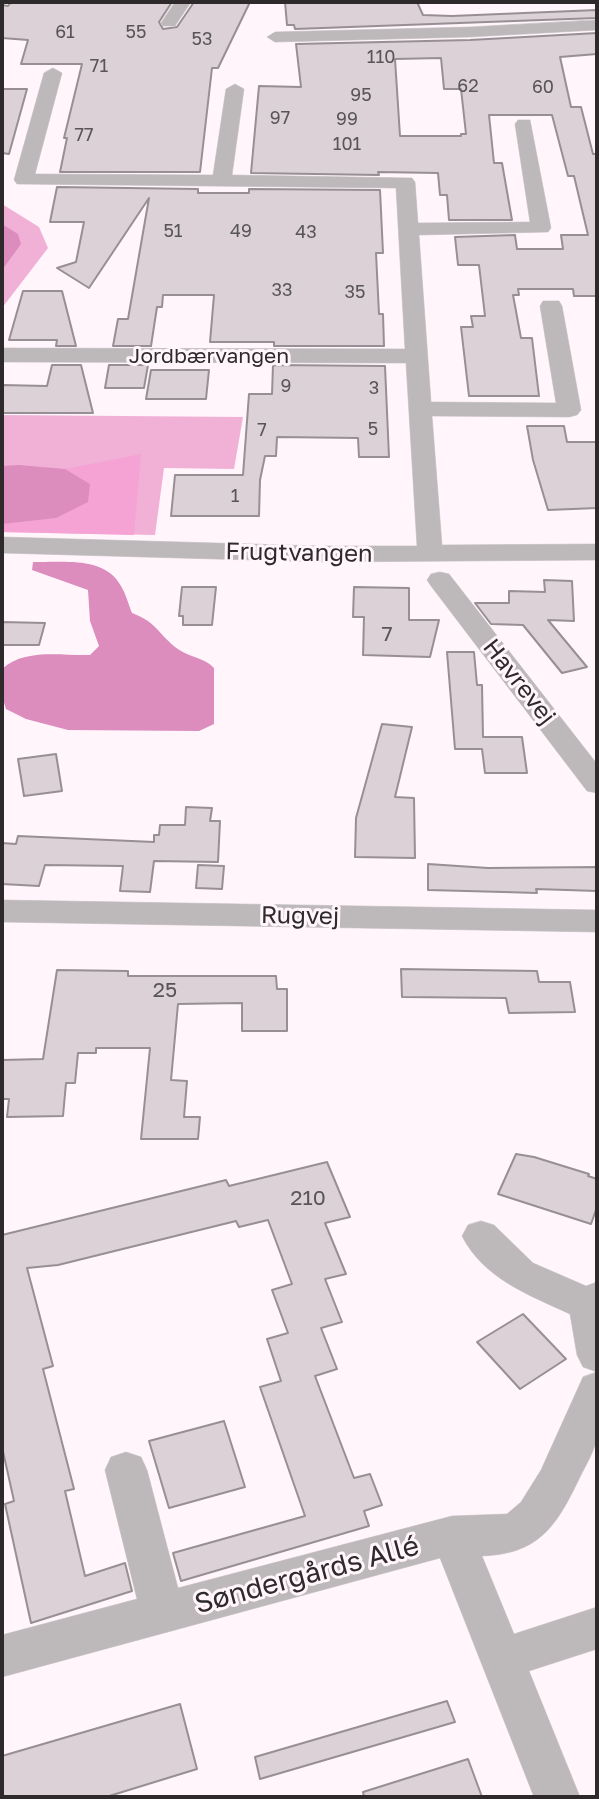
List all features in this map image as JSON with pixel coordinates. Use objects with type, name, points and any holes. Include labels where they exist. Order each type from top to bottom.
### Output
[{"type":"street","points":[[169,23],[183,2]]},
{"type":"street","points":[[275,37],[457,33],[597,25]]},
{"type":"street","points":[[53,73],[24,180],[405,182],[430,554]]},
{"type":"street","points":[[222,181],[235,89]]},
{"type":"street","points":[[408,229],[541,228],[524,124]]},
{"type":"street","points":[[421,409],[569,410],[551,306]]},
{"type":"street","name":"Jordbærvangen","points":[[2,355],[417,356]]},
{"type":"street","name":"Frugtvangen","points":[[2,545],[248,552],[597,552]]},
{"type":"street","name":"Havrevej","points":[[440,580],[597,784]]},
{"type":"street","name":"Rugvej","points":[[2,911],[597,921]]},
{"type":"street","points":[[481,1236],[520,1274],[592,1301],[597,1355]]},
{"type":"street","name":"Søndergårds Allé","points":[[2,1656],[452,1535],[481,1538],[524,1527],[545,1506],[597,1389]]},
{"type":"street","name":"Søndergårds Allé","points":[[126,1469],[163,1614]]},
{"type":"street","name":"Søndergårds Allé","points":[[452,1535],[557,1797]]},
{"type":"street","points":[[502,1660],[597,1628]]},
{"type":"shaded area","points":[[2,204],[39,227],[48,248],[2,308]]},
{"type":"shaded area","points":[[2,224],[18,234],[21,244],[2,270]]},
{"type":"shaded area","points":[[2,415],[243,417],[234,469],[164,468],[155,535],[2,532]]},
{"type":"shaded area","points":[[141,454],[134,535],[2,532],[2,524],[56,518],[90,484],[65,469]]},
{"type":"shaded area","points":[[2,466],[65,469],[90,484],[88,502],[56,518],[2,524]]},
{"type":"shaded area","points":[[33,562],[80,563],[102,568],[112,574],[123,590],[132,613],[151,624],[180,650],[214,668],[214,724],[199,731],[68,730],[26,719],[6,709],[2,696],[2,669],[11,662],[44,654],[90,655],[99,646],[90,621],[88,590],[32,570]]},
{"type":"building","points":[[11,2],[172,2],[159,22],[163,29],[177,27],[194,2],[250,2],[218,68],[212,68],[200,172],[60,172],[67,138],[64,138],[82,64],[21,64],[28,40],[2,38],[2,5],[8,6]]},
{"type":"building","points":[[285,2],[417,2],[423,15],[452,16],[597,10],[597,18],[295,29],[294,25],[287,25]]},
{"type":"building","points":[[597,33],[597,54],[560,57],[571,107],[581,107],[593,154],[597,154],[597,296],[574,296],[573,289],[518,289],[519,295],[513,295],[521,338],[532,338],[539,396],[469,396],[461,327],[473,327],[471,316],[485,316],[479,265],[458,265],[455,237],[515,235],[517,249],[563,249],[561,235],[588,235],[574,176],[568,176],[552,115],[489,115],[494,163],[502,163],[512,220],[449,220],[447,195],[440,195],[438,173],[251,173],[259,86],[301,87],[296,44],[470,40]],"holes":[[[441,58],[444,89],[461,89],[466,134],[400,136],[395,59]]]},
{"type":"building","points":[[2,89],[27,89],[9,154],[2,153]]},
{"type":"building","points":[[57,187],[198,189],[198,193],[249,193],[249,189],[380,190],[383,253],[376,253],[379,314],[383,314],[384,346],[274,346],[274,342],[210,342],[214,295],[163,295],[162,307],[157,307],[151,346],[113,346],[118,319],[128,319],[149,198],[89,288],[57,268],[76,262],[84,222],[50,222]]},
{"type":"building","points":[[23,291],[62,291],[76,346],[56,346],[57,340],[9,340]]},
{"type":"building","points":[[52,365],[81,365],[93,413],[2,413],[2,385],[47,386]]},
{"type":"building","points":[[109,365],[148,365],[144,388],[105,388]]},
{"type":"building","points":[[273,365],[385,366],[389,457],[359,457],[358,438],[277,437],[276,456],[265,456],[260,480],[259,516],[171,516],[175,475],[243,475],[249,394],[272,394]]},
{"type":"building","points":[[151,370],[209,370],[206,399],[146,399]]},
{"type":"building","points":[[527,426],[564,426],[567,442],[597,442],[597,508],[548,510],[533,460]]},
{"type":"building","points":[[544,580],[572,581],[574,621],[548,620],[587,667],[562,673],[523,625],[491,624],[475,603],[509,603],[509,591],[545,592]]},
{"type":"building","points":[[182,587],[216,587],[212,625],[183,625],[183,616],[179,616]]},
{"type":"building","points":[[354,587],[409,588],[409,620],[439,620],[430,657],[363,655],[364,617],[353,617]]},
{"type":"building","points":[[2,622],[45,623],[39,645],[2,645]]},
{"type":"building","points":[[447,652],[474,652],[477,685],[482,685],[483,737],[522,737],[527,773],[485,773],[482,749],[455,749]]},
{"type":"building","points":[[382,724],[412,727],[395,797],[414,798],[415,858],[355,857],[356,818]]},
{"type":"building","points":[[56,754],[62,791],[24,796],[18,759]]},
{"type":"building","points":[[186,807],[212,808],[210,821],[220,821],[218,862],[154,861],[150,892],[120,891],[123,866],[45,865],[39,886],[2,884],[2,843],[16,844],[18,836],[154,842],[154,835],[159,835],[160,825],[185,825]]},
{"type":"building","points":[[428,864],[488,868],[597,867],[597,891],[536,889],[537,893],[428,890]]},
{"type":"building","points":[[198,865],[224,866],[222,889],[196,888]]},
{"type":"building","points":[[401,969],[537,971],[539,982],[570,982],[575,1012],[509,1013],[506,998],[402,997]]},
{"type":"building","points":[[57,970],[128,971],[128,976],[276,976],[277,989],[287,989],[287,1031],[242,1031],[242,1003],[178,1004],[171,1080],[187,1081],[184,1117],[200,1117],[198,1139],[141,1139],[150,1048],[96,1048],[96,1053],[78,1053],[75,1083],[66,1083],[63,1116],[7,1117],[9,1099],[2,1099],[2,1060],[43,1059]]},
{"type":"building","points":[[516,1154],[534,1157],[597,1179],[597,1207],[591,1224],[498,1194]]},
{"type":"building","points":[[327,1162],[350,1217],[325,1223],[346,1274],[325,1279],[342,1322],[321,1328],[337,1369],[315,1376],[354,1478],[370,1474],[382,1505],[364,1511],[369,1526],[181,1581],[173,1553],[305,1516],[260,1387],[281,1381],[267,1339],[288,1333],[272,1290],[292,1284],[268,1220],[239,1227],[236,1221],[58,1265],[27,1268],[53,1366],[43,1369],[74,1489],[65,1491],[85,1576],[125,1563],[132,1591],[31,1623],[5,1504],[14,1501],[2,1447],[2,1235],[226,1180],[229,1186]]},
{"type":"building","points":[[523,1314],[566,1359],[520,1389],[477,1342]]},
{"type":"building","points":[[224,1421],[245,1487],[169,1508],[149,1441]]},
{"type":"building","points":[[447,1701],[455,1722],[260,1779],[255,1757]]},
{"type":"building","points":[[180,1704],[197,1769],[106,1797],[2,1797],[2,1756]]},
{"type":"building","points":[[468,1759],[482,1797],[364,1797],[363,1792]]}]
